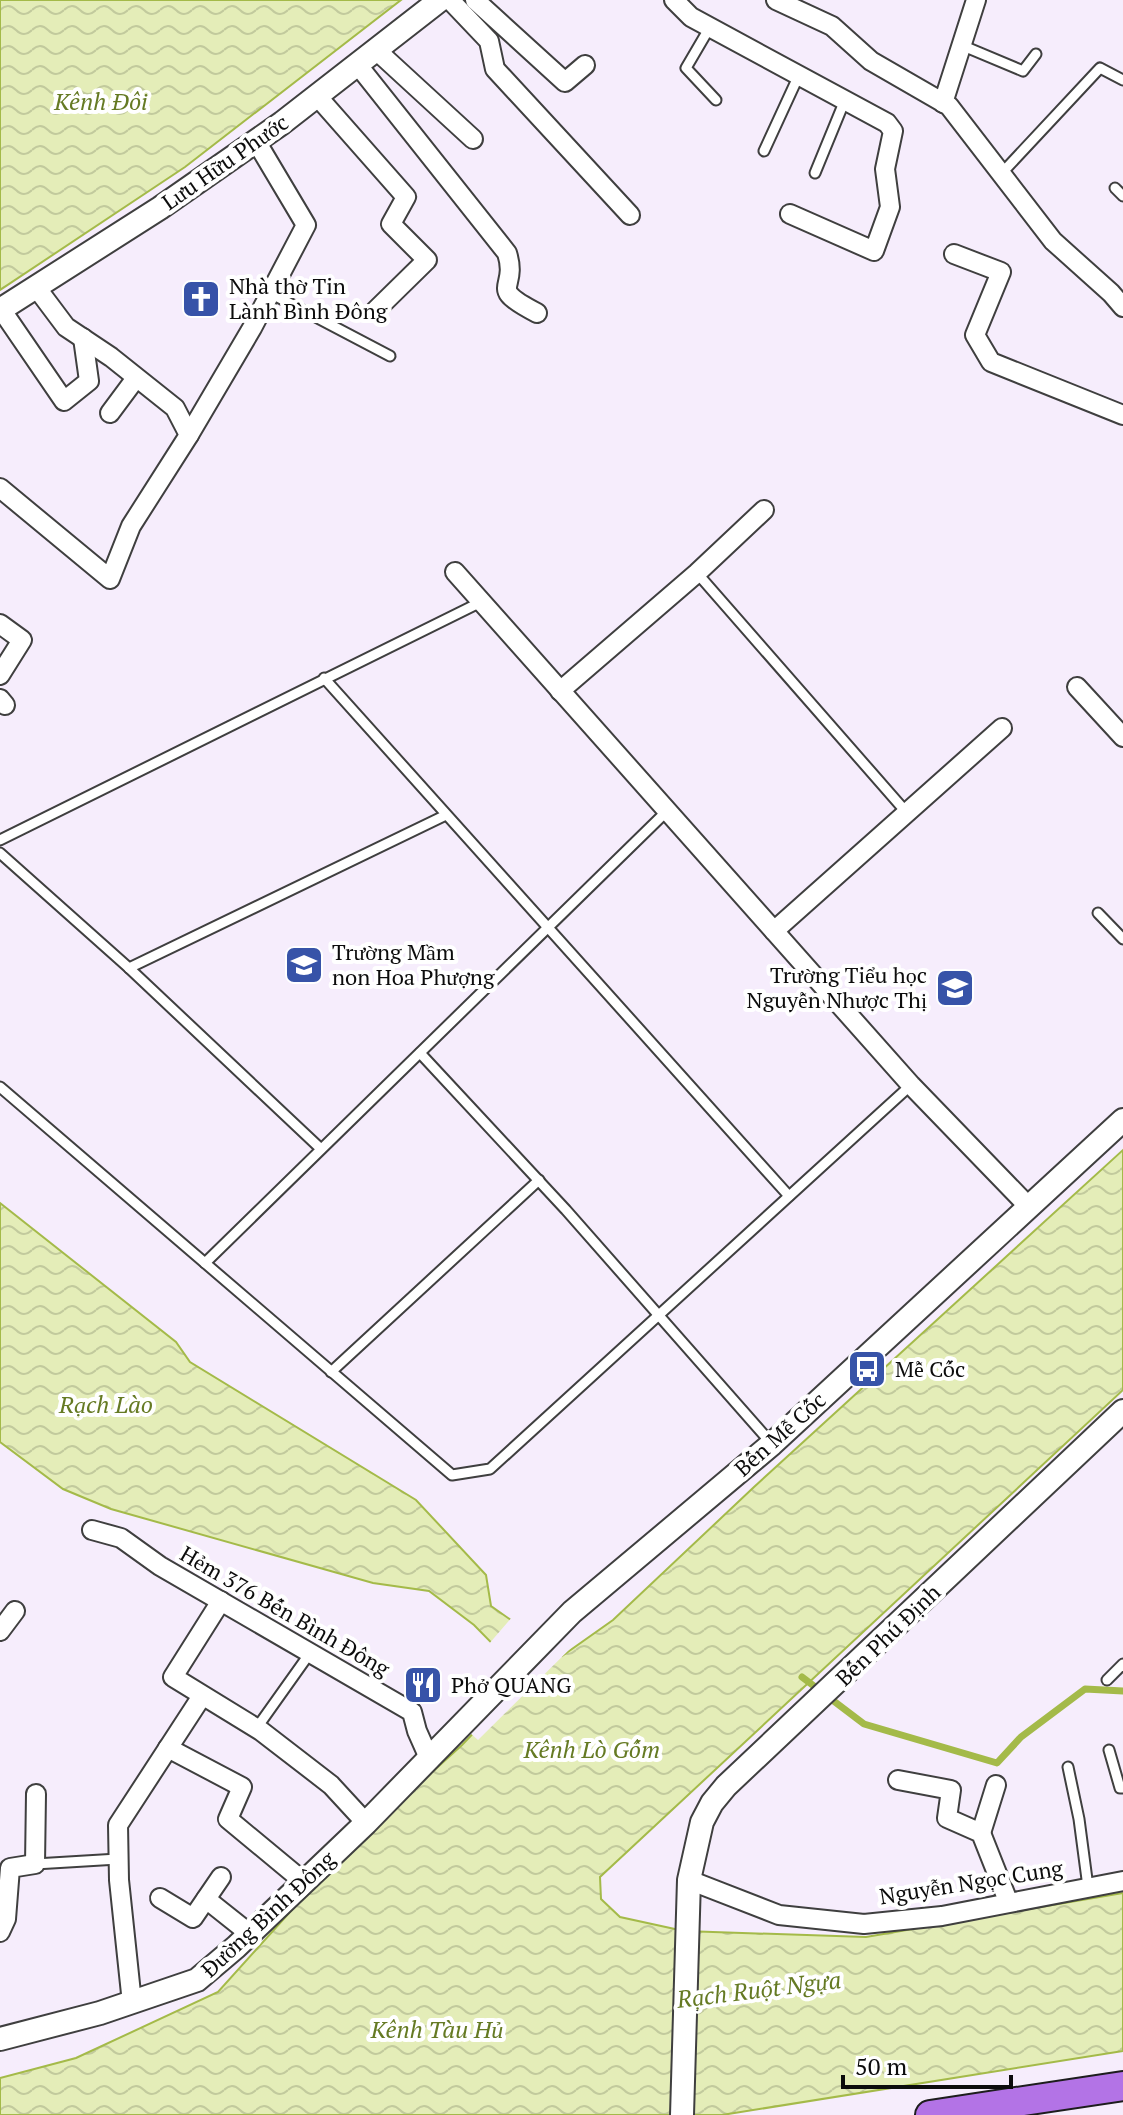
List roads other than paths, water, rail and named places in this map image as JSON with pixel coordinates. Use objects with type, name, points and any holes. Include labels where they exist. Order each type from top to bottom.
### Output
[{"type":"main road","points":[[930,2115],[1123,2086]]},
{"type":"street","name":"Lưu Hữu Phước","points":[[0,310],[160,208],[256,141],[440,0]]},
{"type":"street","points":[[450,0],[489,41],[495,69],[630,215]]},
{"type":"street","points":[[475,0],[565,82],[585,65]]},
{"type":"street","points":[[674,0],[691,17],[887,123],[893,131],[885,169],[890,207],[874,251],[790,214]]},
{"type":"street","points":[[776,0],[832,26],[871,61],[949,106],[1053,241],[1119,294]]},
{"type":"street","points":[[943,103],[976,0]]},
{"type":"street","points":[[375,49],[473,139]]},
{"type":"street","points":[[357,64],[507,253],[510,264],[505,286],[508,294],[515,302],[537,313]]},
{"type":"street","points":[[317,96],[406,197],[391,224],[427,260],[375,311]]},
{"type":"street","points":[[0,488],[110,579],[131,526],[189,435],[306,225],[256,141]]},
{"type":"street","points":[[954,254],[1001,272],[975,335],[991,362],[1123,415]]},
{"type":"street","points":[[36,287],[66,327],[175,408],[189,435]]},
{"type":"street","points":[[0,310],[64,401],[89,381],[83,338]]},
{"type":"street","points":[[110,413],[136,378]]},
{"type":"street","points":[[560,691],[697,573],[764,510]]},
{"type":"street","points":[[455,572],[911,1085],[1029,1207]]},
{"type":"street","points":[[0,624],[22,640],[0,675]]},
{"type":"street","points":[[1077,687],[1123,737]]},
{"type":"street","points":[[774,931],[1002,728]]},
{"type":"street","name":"Bến Mễ Cốc","points":[[450,1737],[572,1612],[772,1444],[1123,1120]]},
{"type":"street","name":"Bến Phú Định","points":[[682,2115],[689,1880],[702,1822],[712,1803],[1123,1411]]},
{"type":"street","name":"Hẻm 376 Bến Bình Đông","points":[[92,1530],[121,1538],[160,1566],[412,1712],[429,1758]]},
{"type":"street","points":[[221,1601],[173,1677],[256,1729],[331,1785],[366,1823]]},
{"type":"street","points":[[0,1631],[15,1611]]},
{"type":"street","points":[[132,2003],[118,1859],[118,1825],[202,1696]]},
{"type":"street","name":"Đường Bình Đông","points":[[0,2039],[132,2003],[197,1980],[366,1823],[450,1737]]},
{"type":"street","points":[[168,1748],[242,1787],[228,1819],[304,1882]]},
{"type":"street","points":[[898,1780],[951,1790],[947,1818],[981,1833]]},
{"type":"street","points":[[996,1785],[981,1833],[1008,1901]]},
{"type":"street","points":[[0,1932],[6,1919],[5,1867],[35,1864],[36,1794]]},
{"type":"street","points":[[160,1898],[193,1918],[221,1877]]},
{"type":"street","name":"Nguyễn Ngọc Cung","points":[[689,1880],[779,1915],[864,1924],[942,1916],[1123,1881]]},
{"type":"street","points":[[206,1899],[250,1934]]},
{"type":"lane","points":[[710,27],[686,68],[716,100]]},
{"type":"lane","points":[[961,45],[1023,71],[1036,54]]},
{"type":"lane","points":[[1001,174],[1100,68],[1123,80]]},
{"type":"lane","points":[[764,151],[799,75]]},
{"type":"lane","points":[[815,173],[845,100]]},
{"type":"lane","points":[[1115,188],[1123,196]]},
{"type":"lane","points":[[270,293],[390,356]]},
{"type":"lane","points":[[697,573],[907,813]]},
{"type":"lane","points":[[0,840],[481,602]]},
{"type":"lane","points":[[324,678],[789,1196]]},
{"type":"lane","points":[[205,1263],[667,811]]},
{"type":"lane","points":[[129,968],[446,815]]},
{"type":"lane","points":[[0,853],[129,968],[321,1149]]},
{"type":"lane","points":[[1098,913],[1123,939]]},
{"type":"lane","points":[[420,1053],[539,1180],[772,1444]]},
{"type":"lane","points":[[0,1087],[452,1475],[490,1469],[911,1085]]},
{"type":"lane","points":[[331,1372],[539,1180]]},
{"type":"lane","points":[[256,1729],[310,1653]]},
{"type":"lane","points":[[1107,1680],[1123,1664]]},
{"type":"lane","points":[[1109,1750],[1120,1788],[1123,1788]]},
{"type":"lane","points":[[1068,1767],[1088,1887]]},
{"type":"lane","points":[[35,1864],[118,1859]]},
{"type":"water","name":"Kênh Đôi","points":[[0,0],[401,0],[185,167],[0,290]]},
{"type":"water","points":[[1123,1150],[1123,1390],[600,1877],[601,1899],[620,1917],[684,1931],[866,1937],[1123,1893],[1123,2051],[722,2115],[0,2115],[0,2078],[76,2058],[218,1992],[343,1853],[462,1745],[526,1678],[474,1625],[429,1591],[373,1583],[111,1509],[63,1489],[0,1442],[0,1203],[176,1342],[190,1362],[416,1500],[486,1575],[491,1606],[562,1656],[613,1620]]},
{"type":"waterway","points":[[802,1677],[864,1724],[997,1763],[1021,1737],[1085,1689],[1123,1691]]},
{"type":"place","name":"Nhà thờ Tin Lành Bình Đông","points":[[201,299]]},
{"type":"place","name":"Trường Mầm non Hoa Phượng","points":[[304,965]]},
{"type":"place","name":"Trường Tiểu học Nguyễn Nhược Thị","points":[[955,988]]},
{"type":"place","name":"Mễ Cốc","points":[[867,1369]]},
{"type":"place","name":"Phở QUANG","points":[[423,1685]]},
{"type":"water label","name":"Rạch Lào","points":[[106,1405]]},
{"type":"water label","name":"Kênh Lò Gốm","points":[[592,1750]]},
{"type":"water label","name":"Rạch Ruột Ngựa","points":[[759,1990]]},
{"type":"water label","name":"Kênh Tàu Hủ","points":[[437,2030]]}]
